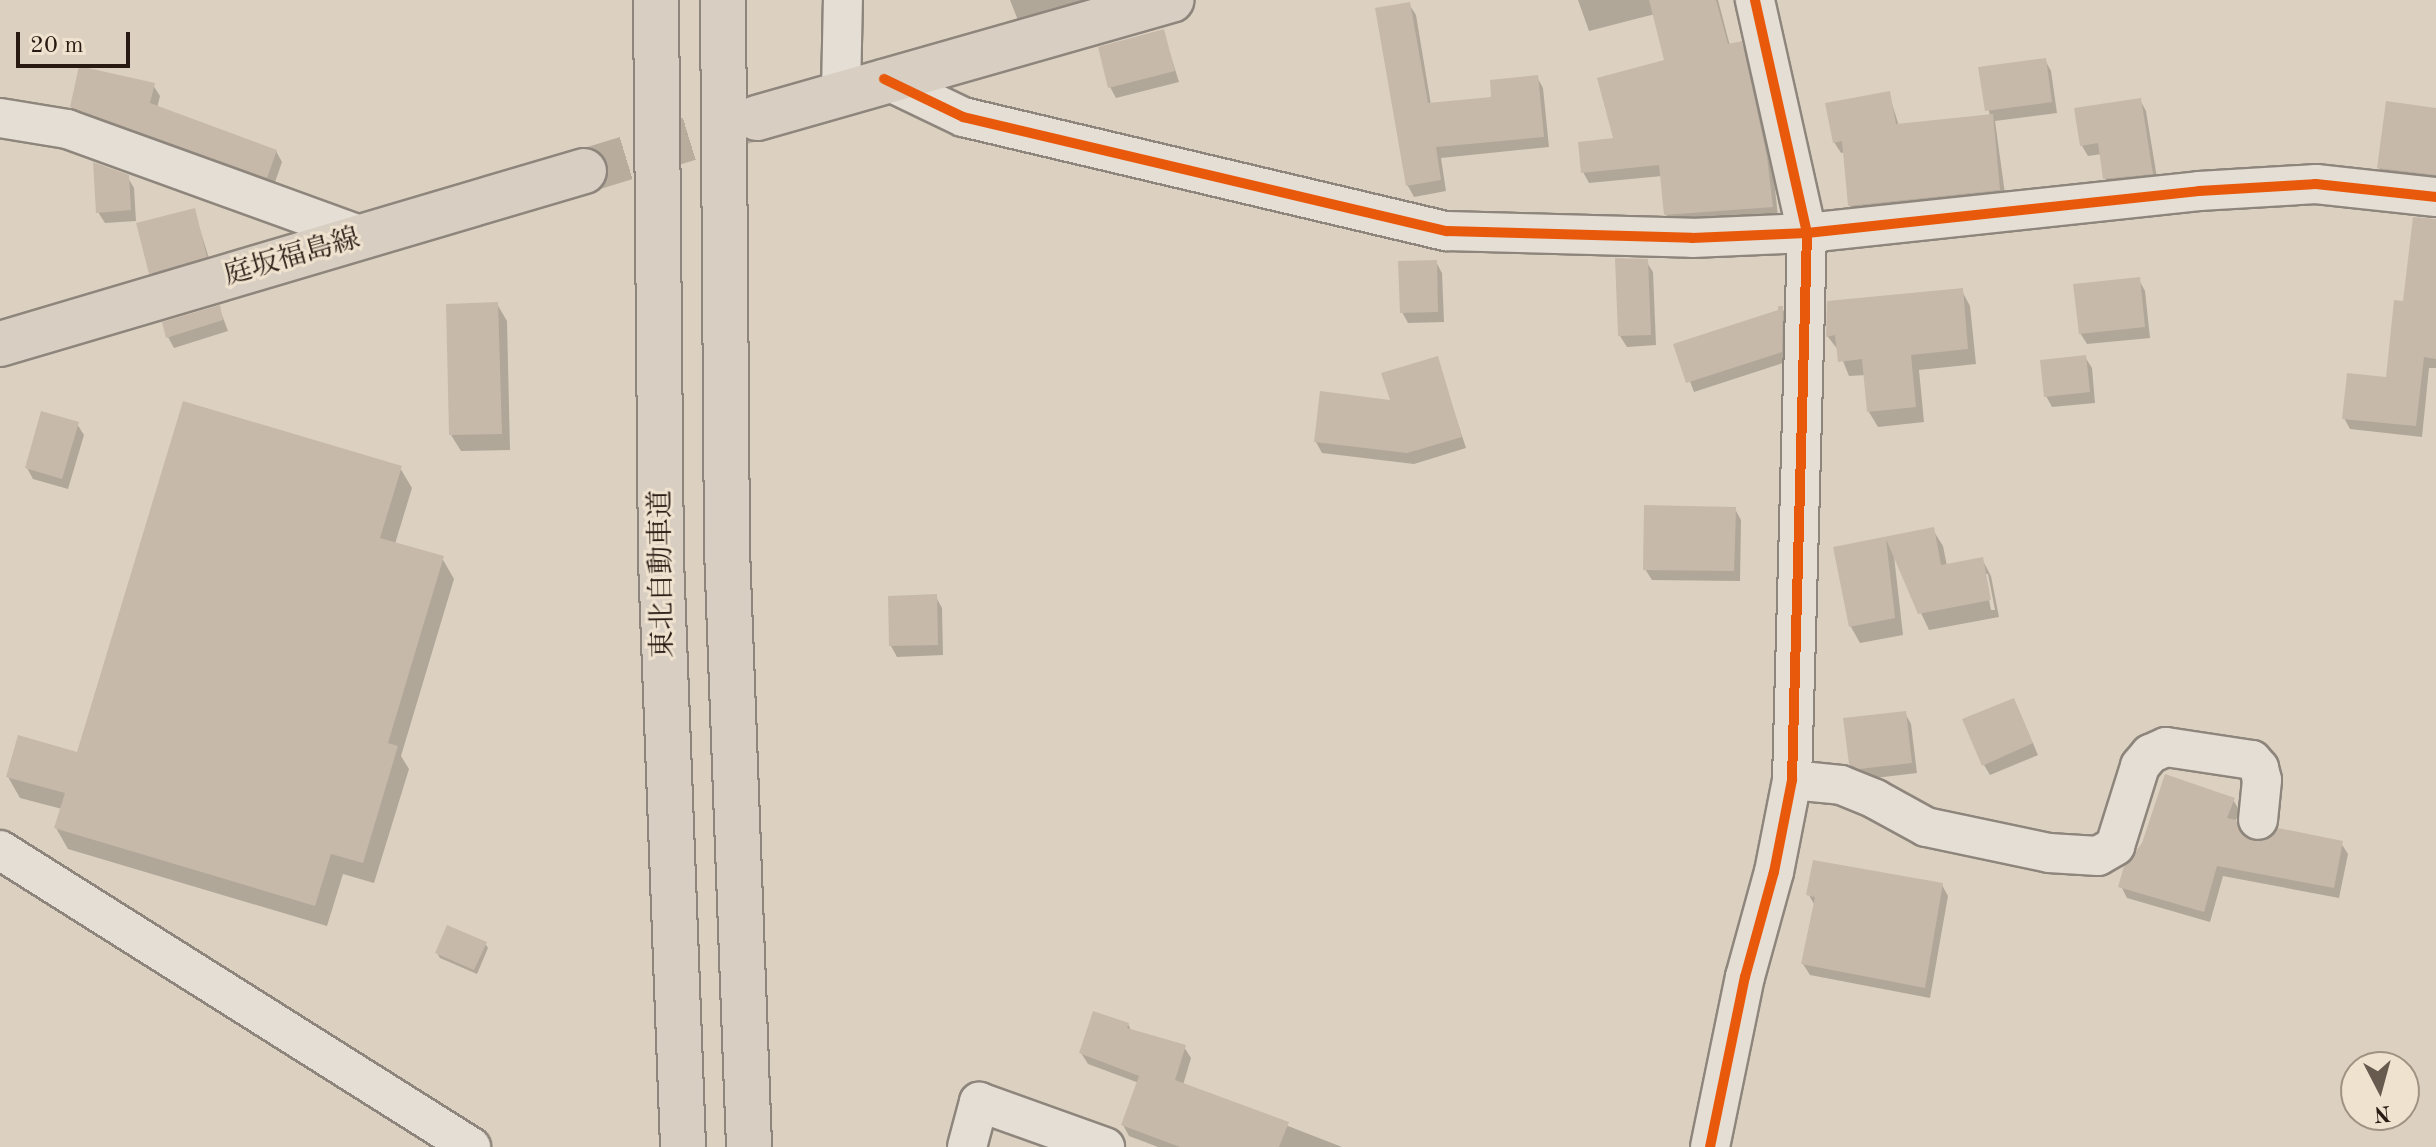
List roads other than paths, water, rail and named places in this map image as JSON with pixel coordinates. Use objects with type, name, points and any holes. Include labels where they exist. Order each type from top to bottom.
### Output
[{"type":"main road","name":"東北自動車道","points":[[656,0],[661,560],[683,1147]]},
{"type":"main road","points":[[723,0],[727,549],[749,1147]]},
{"type":"main road","points":[[757,118],[1156,2]]},
{"type":"main road","name":"庭坂福島線","points":[[0,344],[584,171]]},
{"type":"street","points":[[841,92],[843,0]]},
{"type":"street","points":[[1710,1147],[1745,977],[1774,872],[1792,780],[1807,233],[1755,0]]},
{"type":"street","points":[[884,79],[963,117],[1447,231],[1692,238],[1807,233],[2199,191],[2301,184],[2436,197]]},
{"type":"street","points":[[0,118],[67,129],[366,237]]},
{"type":"street","points":[[1792,780],[1841,785],[1875,799],[1926,827],[2049,853],[2098,856],[2115,846],[2140,766],[2150,754],[2166,747],[2252,760],[2259,768],[2262,780],[2258,820]]},
{"type":"street","points":[[0,850],[471,1147]]},
{"type":"street","points":[[967,1147],[979,1102],[1105,1147]]},
{"type":"tunnel","points":[[584,171],[757,118]]}]
